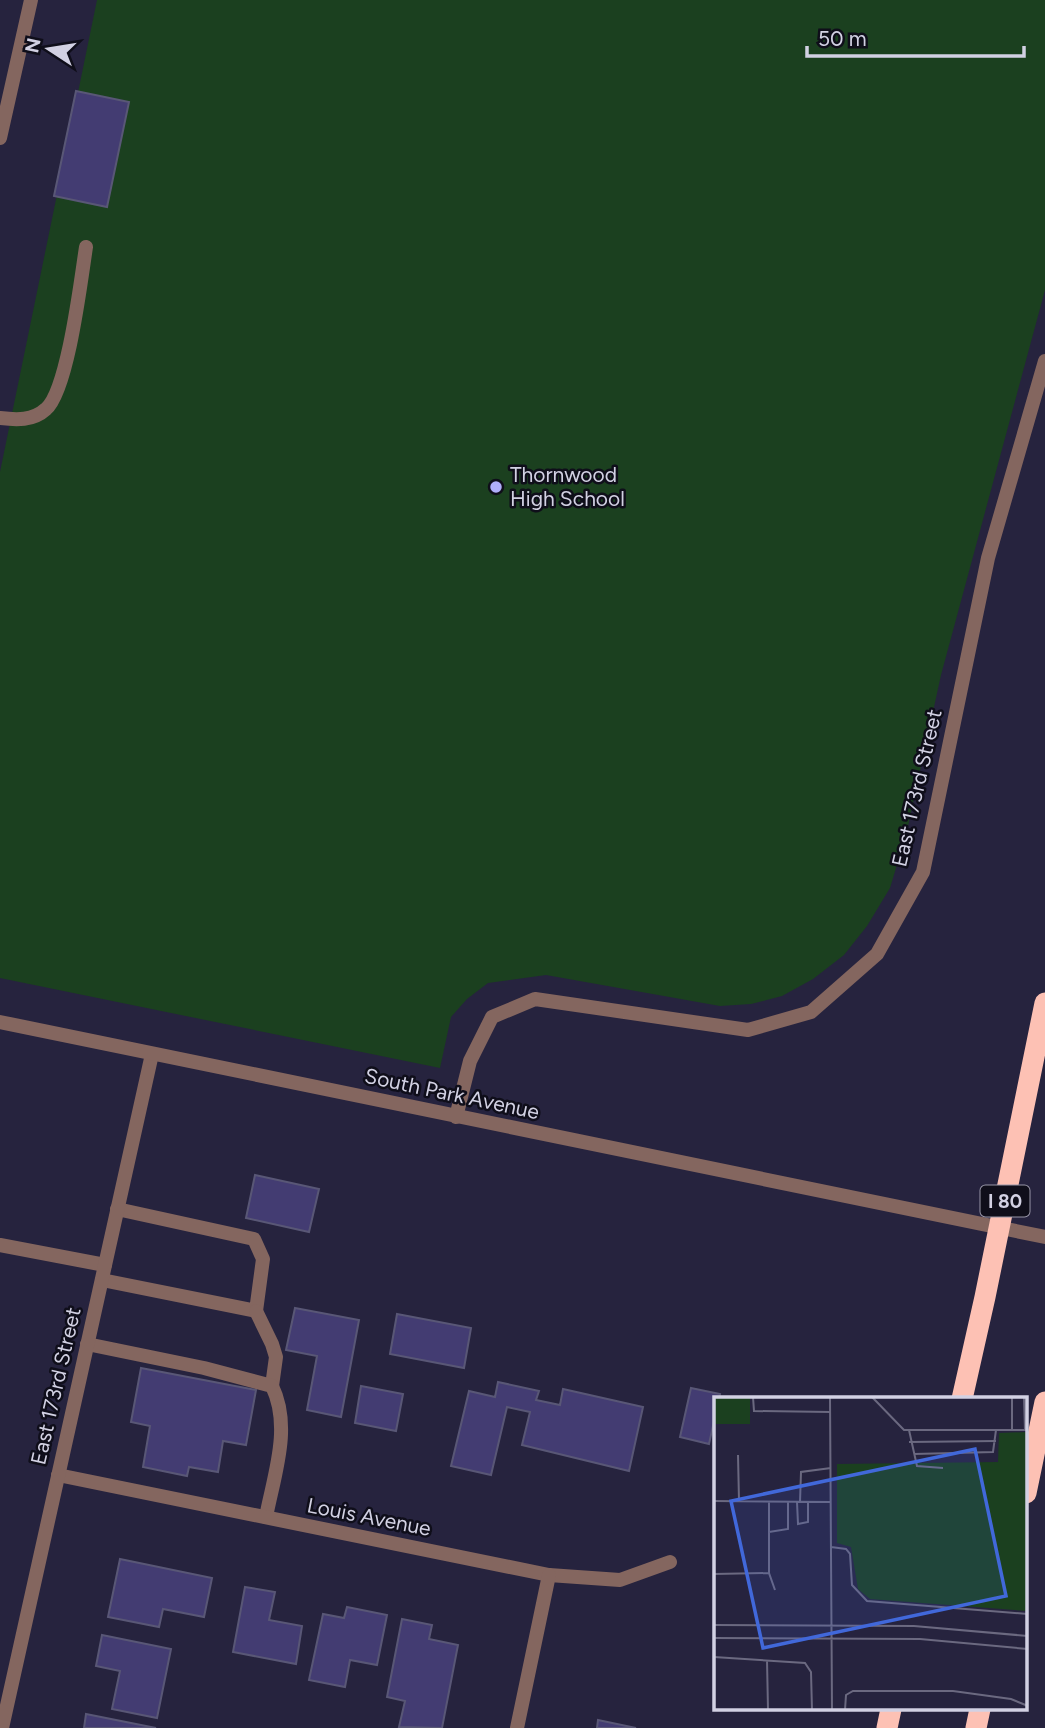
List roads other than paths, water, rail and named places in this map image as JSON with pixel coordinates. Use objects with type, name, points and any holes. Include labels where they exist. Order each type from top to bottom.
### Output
[{"type":"highway","name":"I 80","points":[[962,1397],[1045,1003]]},
{"type":"highway","points":[[1028,1483],[1045,1402]]},
{"type":"highway","points":[[887,1728],[891,1710]]},
{"type":"highway","points":[[976,1728],[980,1710]]},
{"type":"street","points":[[0,138],[31,0]]},
{"type":"street","points":[[0,418],[31,419],[47,409],[57,392],[72,338],[86,247]]},
{"type":"street","name":"East 173rd Street","points":[[456,1116],[470,1061],[492,1017],[535,999],[748,1030],[811,1012],[877,954],[923,872],[989,558],[1045,361]]},
{"type":"street","name":"South Park Avenue","points":[[0,1022],[1045,1237]]},
{"type":"street","name":"East 173rd Street","points":[[2,1728],[7,1676],[58,1475],[152,1054]]},
{"type":"street","points":[[117,1209],[254,1239],[264,1259],[256,1311],[276,1357],[272,1386],[279,1401],[283,1426],[267,1517]]},
{"type":"street","points":[[0,1245],[256,1311]]},
{"type":"street","points":[[88,1344],[204,1368],[272,1386]]},
{"type":"street","name":"Louis Avenue","points":[[58,1475],[549,1575],[620,1580],[670,1562]]},
{"type":"street","points":[[517,1728],[549,1575]]},
{"type":"place","name":"Thornwood High School","points":[[496,487]]}]
